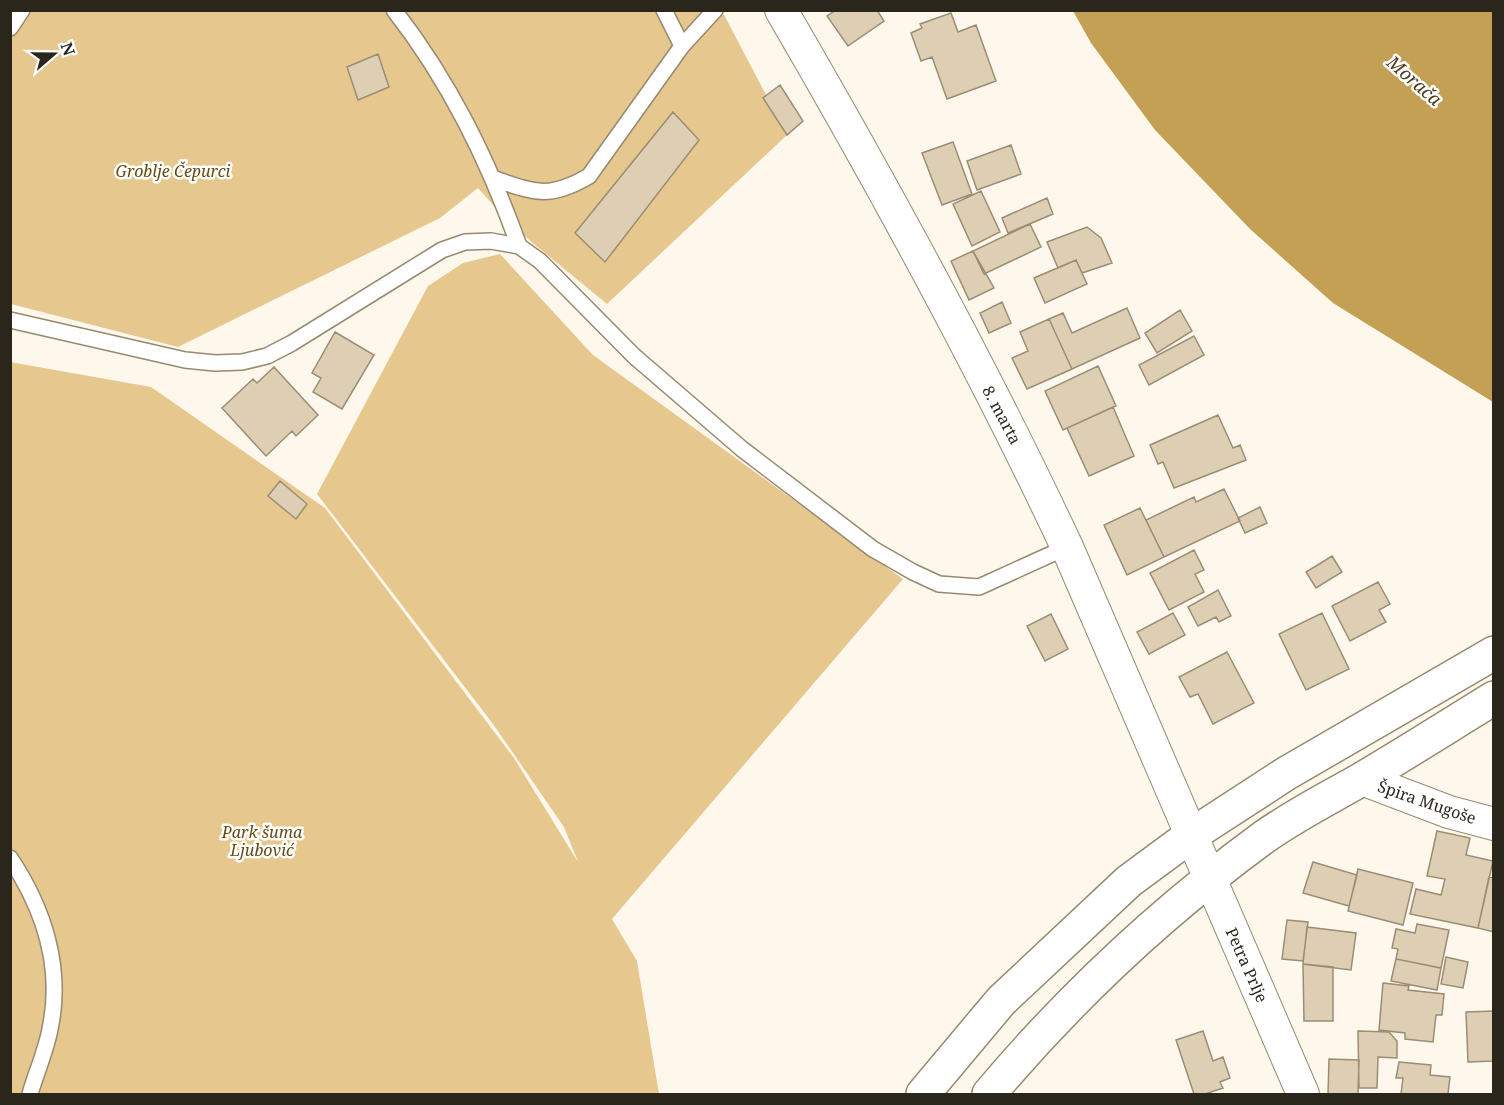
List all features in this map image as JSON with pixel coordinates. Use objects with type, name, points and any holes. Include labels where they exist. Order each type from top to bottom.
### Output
[{"type":"main road","points":[[923,1095],[1001,1001],[1082,922],[1129,881],[1190,836],[1287,773],[1494,653]]},
{"type":"main road","points":[[989,1095],[1026,1050],[1093,982],[1209,880],[1304,811],[1362,779],[1494,698]]},
{"type":"street","name":"8. marta","points":[[781,10],[873,170],[1025,459],[1067,547],[1190,836]]},
{"type":"street","name":"Špira Mugoše","points":[[1362,779],[1449,812],[1494,824]]},
{"type":"street","name":"Petra Prlje","points":[[1190,836],[1303,1095]]},
{"type":"lane","points":[[394,10],[419,42],[449,91],[495,179],[519,246]]},
{"type":"lane","points":[[664,10],[682,46]]},
{"type":"lane","points":[[495,179],[535,193],[550,193],[567,189],[589,176],[682,46],[715,10]]},
{"type":"lane","points":[[10,320],[185,360],[242,362],[267,356],[292,343],[442,250],[465,242],[491,241],[519,246],[540,261],[634,356],[742,449],[873,549],[913,572],[939,584],[979,587],[1067,547]]},
{"type":"lane","points":[[10,858],[26,882],[43,920],[51,950],[54,986],[50,1028],[30,1095]]},
{"type":"green space","name":"Groblje Čepurci","points":[[10,11],[722,11],[787,135],[607,304],[511,225],[478,188],[440,218],[178,347],[11,304]]},
{"type":"green space","name":"Park šuma Ljubović","points":[[500,254],[593,355],[903,579],[612,919],[637,961],[659,1094],[11,1094],[10,362],[151,387],[325,508],[514,758],[578,862],[564,827],[493,724],[317,494],[428,286],[463,263]]},
{"type":"water","name":"Morača","points":[[1492,10],[1493,402],[1333,303],[1250,229],[1155,130],[1091,43],[1073,11]]},
{"type":"building","points":[[836,10],[877,10],[884,21],[848,46],[827,16]]},
{"type":"building","points":[[951,13],[958,32],[976,25],[996,81],[947,99],[932,57],[921,61],[911,33],[922,28],[920,24]]},
{"type":"building","points":[[378,54],[389,87],[358,100],[347,67]]},
{"type":"building","points":[[780,85],[803,121],[787,135],[763,98]]},
{"type":"building","points":[[673,112],[699,140],[605,262],[575,233]]},
{"type":"building","points":[[953,142],[972,194],[942,205],[922,153]]},
{"type":"building","points":[[1011,145],[1021,174],[977,190],[967,161]]},
{"type":"building","points":[[981,191],[1000,232],[972,246],[953,204]]},
{"type":"building","points":[[1047,198],[1053,214],[1008,233],[1002,218]]},
{"type":"building","points":[[1030,224],[1041,247],[984,274],[973,251]]},
{"type":"building","points":[[1087,227],[1101,238],[1112,263],[1082,273],[1076,260],[1058,268],[1047,242]]},
{"type":"building","points":[[973,251],[994,288],[969,300],[951,261]]},
{"type":"building","points":[[1076,260],[1087,284],[1045,303],[1034,278]]},
{"type":"building","points":[[1002,302],[1011,323],[989,333],[980,313]]},
{"type":"building","points":[[1127,308],[1140,338],[1072,369],[1049,319],[1063,313],[1072,333]]},
{"type":"building","points":[[1180,310],[1192,331],[1157,353],[1145,333]]},
{"type":"building","points":[[1049,319],[1072,369],[1027,389],[1012,358],[1028,351],[1020,332]]},
{"type":"building","points":[[335,332],[374,355],[342,409],[313,392],[321,378],[312,373]]},
{"type":"building","points":[[1194,336],[1204,355],[1149,385],[1139,365]]},
{"type":"building","points":[[1098,366],[1116,406],[1063,430],[1045,391]]},
{"type":"building","points":[[274,367],[318,415],[296,436],[292,431],[266,456],[222,408],[253,379],[257,383]]},
{"type":"building","points":[[1113,407],[1134,456],[1089,476],[1067,428]]},
{"type":"building","points":[[1218,415],[1233,448],[1240,445],[1246,460],[1174,488],[1163,462],[1158,464],[1150,445]]},
{"type":"building","points":[[280,481],[307,504],[296,519],[268,496]]},
{"type":"building","points":[[1224,489],[1240,521],[1164,557],[1146,520],[1194,497],[1196,502]]},
{"type":"building","points":[[1260,507],[1267,523],[1245,533],[1238,518]]},
{"type":"building","points":[[1140,508],[1164,557],[1127,575],[1104,525]]},
{"type":"building","points":[[1194,550],[1204,570],[1195,574],[1204,592],[1169,610],[1150,573]]},
{"type":"building","points":[[1332,556],[1342,572],[1316,588],[1306,572]]},
{"type":"building","points":[[1378,582],[1390,604],[1379,610],[1386,622],[1350,641],[1332,606]]},
{"type":"building","points":[[1218,590],[1231,616],[1219,622],[1216,617],[1198,626],[1188,607]]},
{"type":"building","points":[[1173,613],[1185,635],[1149,654],[1137,632]]},
{"type":"building","points":[[1322,613],[1349,669],[1306,690],[1279,634]]},
{"type":"building","points":[[1051,614],[1068,649],[1045,661],[1027,626]]},
{"type":"building","points":[[1227,652],[1254,703],[1213,724],[1198,694],[1190,697],[1179,677]]},
{"type":"building","points":[[1437,831],[1470,838],[1466,855],[1493,861],[1478,928],[1410,914],[1416,889],[1441,895],[1445,879],[1427,876]]},
{"type":"building","points":[[1313,862],[1357,875],[1349,906],[1303,893]]},
{"type":"building","points":[[1358,869],[1413,883],[1403,925],[1348,911]]},
{"type":"building","points":[[1489,877],[1494,878],[1494,932],[1478,928]]},
{"type":"building","points":[[1287,920],[1308,922],[1303,961],[1282,959]]},
{"type":"building","points":[[1417,924],[1449,930],[1441,968],[1396,959],[1398,949],[1392,948],[1396,929],[1415,933]]},
{"type":"building","points":[[1307,927],[1356,933],[1351,970],[1303,964]]},
{"type":"building","points":[[1446,957],[1468,962],[1463,988],[1441,984]]},
{"type":"building","points":[[1396,959],[1441,968],[1437,990],[1391,981]]},
{"type":"building","points":[[1303,964],[1333,967],[1333,1021],[1304,1021]]},
{"type":"building","points":[[1383,983],[1409,986],[1408,990],[1444,994],[1442,1015],[1436,1015],[1433,1042],[1405,1039],[1405,1033],[1379,1030]]},
{"type":"building","points":[[1494,1011],[1494,1061],[1468,1062],[1466,1012]]},
{"type":"building","points":[[1203,1031],[1213,1061],[1223,1057],[1230,1078],[1220,1082],[1223,1088],[1205,1094],[1194,1094],[1176,1040]]},
{"type":"building","points":[[1358,1031],[1389,1032],[1397,1041],[1397,1058],[1378,1057],[1377,1088],[1359,1088]]},
{"type":"building","points":[[1329,1059],[1359,1060],[1358,1094],[1328,1094]]},
{"type":"building","points":[[1399,1062],[1431,1065],[1430,1075],[1450,1077],[1448,1094],[1401,1094],[1403,1078],[1396,1078]]}]
